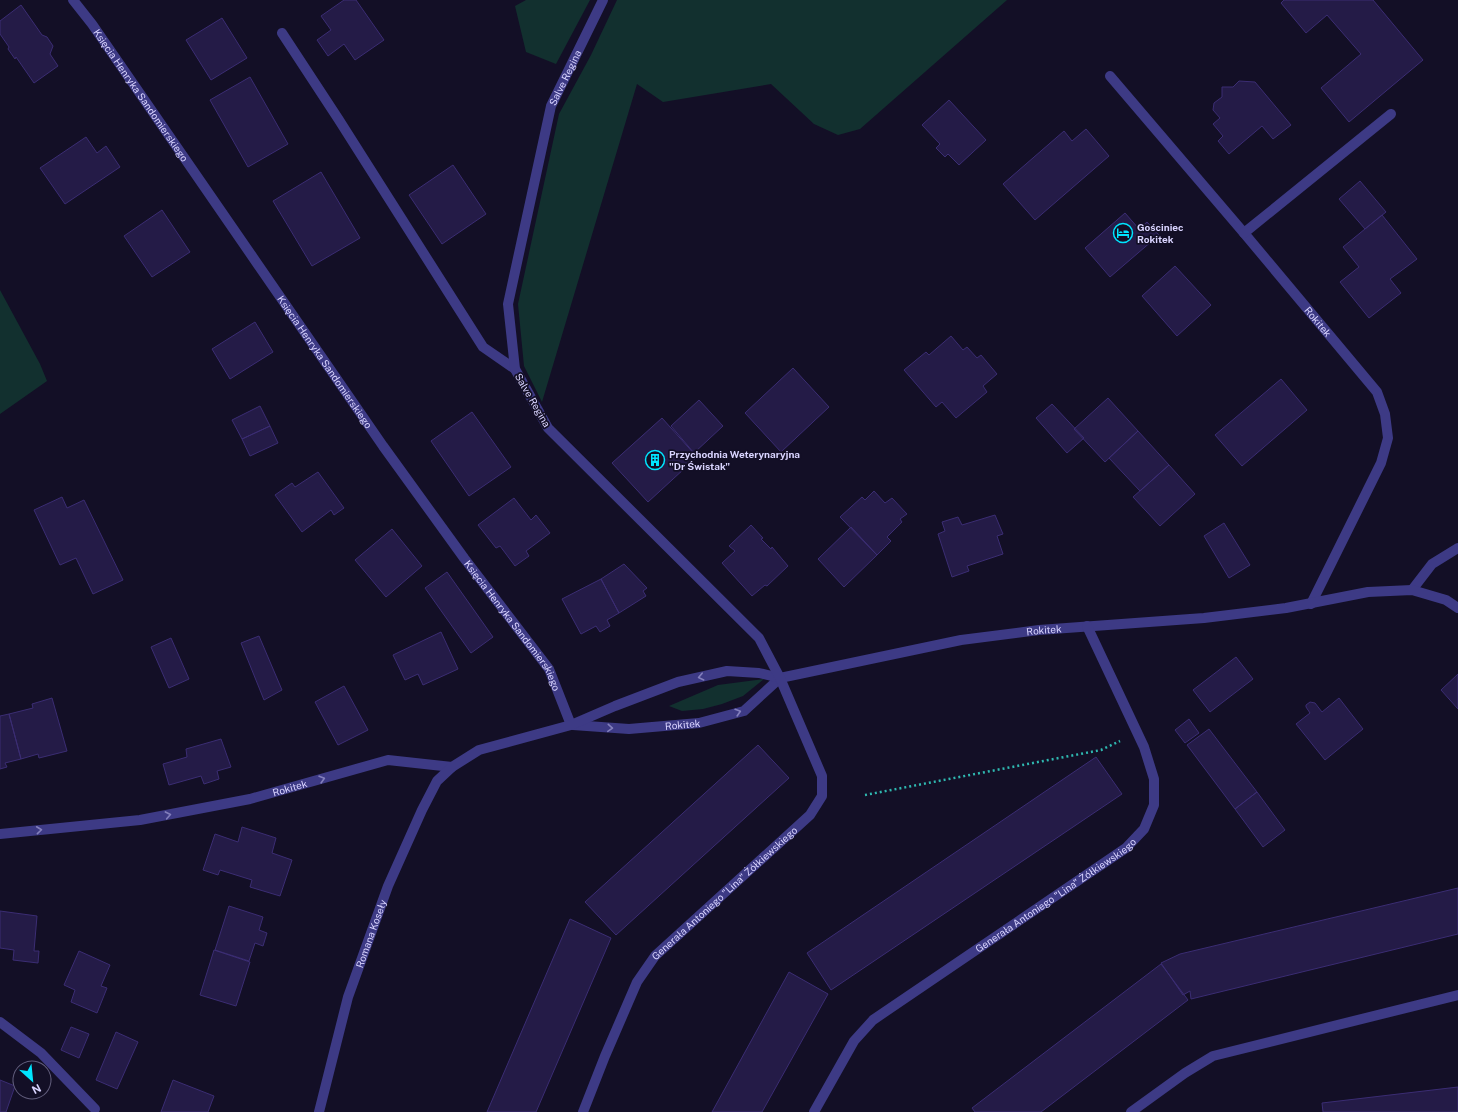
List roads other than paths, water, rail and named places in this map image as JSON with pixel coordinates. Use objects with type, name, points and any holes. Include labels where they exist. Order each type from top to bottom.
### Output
[{"type":"street","name":"Księcia Henryka Sandomierskiego","points":[[73,0],[92,24],[383,446],[464,558],[549,669],[571,725]]},
{"type":"street","name":"Salve Regina","points":[[602,0],[551,106],[508,304],[515,369],[548,428],[759,638],[780,678]]},
{"type":"street","points":[[282,33],[484,347],[515,369]]},
{"type":"street","name":"Rokitek","points":[[1110,76],[1377,392],[1385,414],[1388,438],[1381,463],[1311,604]]},
{"type":"street","points":[[1244,233],[1391,114]]},
{"type":"street","points":[[1412,590],[1432,564],[1458,548]]},
{"type":"street","name":"Rokitek","points":[[0,834],[140,820],[250,799],[388,760],[452,767],[479,750],[571,725],[615,706],[678,682],[727,671],[759,673],[780,678],[961,640],[1039,630],[1204,618],[1286,608],[1368,592],[1412,590],[1446,600],[1458,608]]},
{"type":"street","name":"Generała Antoniego \"Lina\" Żółkiewskiego","points":[[814,1112],[854,1041],[873,1020],[1126,848],[1144,829],[1154,805],[1154,779],[1144,747],[1087,626]]},
{"type":"street","name":"Rokitek","points":[[571,725],[629,729],[699,723],[744,711],[780,678]]},
{"type":"street","name":"Generała Antoniego \"Lina\" Żółkiewskiego","points":[[583,1112],[637,982],[656,956],[810,815],[822,796],[822,776],[780,678]]},
{"type":"street","name":"Romana Koseły","points":[[319,1112],[348,997],[388,886],[422,810],[437,781],[452,767]]},
{"type":"street","points":[[1131,1112],[1185,1073],[1213,1056],[1458,995]]},
{"type":"street","points":[[0,1022],[41,1053],[95,1110]]},
{"type":"place","name":"Gościniec Rokitek","points":[[1123,233]]},
{"type":"place","name":"Przychodnia Weterynaryjna \"Dr Świstak\"","points":[[655,460]]}]
